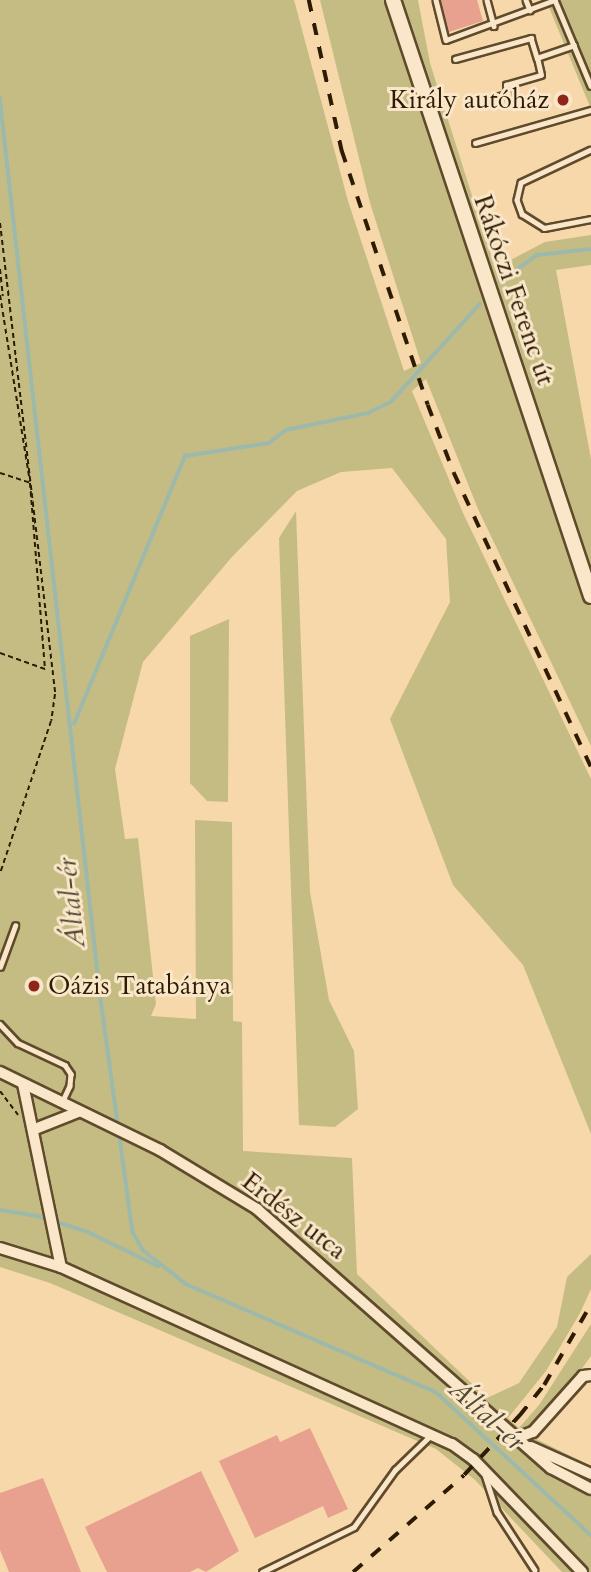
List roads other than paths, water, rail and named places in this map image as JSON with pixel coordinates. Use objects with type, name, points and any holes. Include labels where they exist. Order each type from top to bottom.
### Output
[{"type":"main road","name":"Rákóczi Ferenc út","points":[[393,0],[591,596]]},
{"type":"street","name":"Erdész utca","points":[[0,1072],[160,1150],[232,1191],[284,1230],[551,1468],[591,1489]]},
{"type":"street","points":[[23,1084],[35,1129],[61,1267]]},
{"type":"street","points":[[35,1129],[78,1112]]},
{"type":"street","points":[[0,1248],[61,1267],[459,1449],[482,1468],[582,1572]]},
{"type":"street","points":[[517,1438],[533,1432],[583,1376],[591,1375]]},
{"type":"street","name":"Erdész utca","points":[[527,1446],[591,1474]]},
{"type":"lane","points":[[436,0],[446,40],[494,26],[555,0],[591,86]]},
{"type":"lane","points":[[487,0],[494,26]]},
{"type":"lane","points":[[526,0],[530,10]]},
{"type":"lane","points":[[455,59],[531,38],[541,75],[506,85],[509,94],[471,104]]},
{"type":"lane","points":[[537,58],[574,44]]},
{"type":"lane","points":[[475,144],[591,110]]},
{"type":"lane","points":[[591,150],[521,183],[517,200],[522,214],[544,229],[591,219]]},
{"type":"lane","points":[[0,967],[15,926]]},
{"type":"lane","points":[[0,1024],[18,1044],[65,1065],[71,1074],[61,1103]]},
{"type":"lane","points":[[262,1572],[354,1527],[395,1470],[430,1435]]},
{"type":"lane","points":[[482,1468],[497,1512],[535,1570]]},
{"type":"waterway","name":"Által-ér","points":[[0,97],[100,992],[133,1232],[143,1250],[186,1284],[436,1392],[591,1535]]},
{"type":"waterway","points":[[500,282],[537,255],[591,249]]},
{"type":"waterway","points":[[74,724],[185,456],[269,443],[286,430],[368,413],[391,402],[480,304]]},
{"type":"waterway","points":[[0,1210],[38,1216],[88,1232],[158,1266]]},
{"type":"railway","points":[[309,0],[342,151],[428,405],[454,473],[591,767]]},
{"type":"railway","points":[[353,1572],[464,1475],[519,1416],[544,1385],[591,1304]]},
{"type":"place","name":"Király autóház","points":[[563,100]]},
{"type":"place","name":"Oázis Tatabánya","points":[[34,986]]}]
